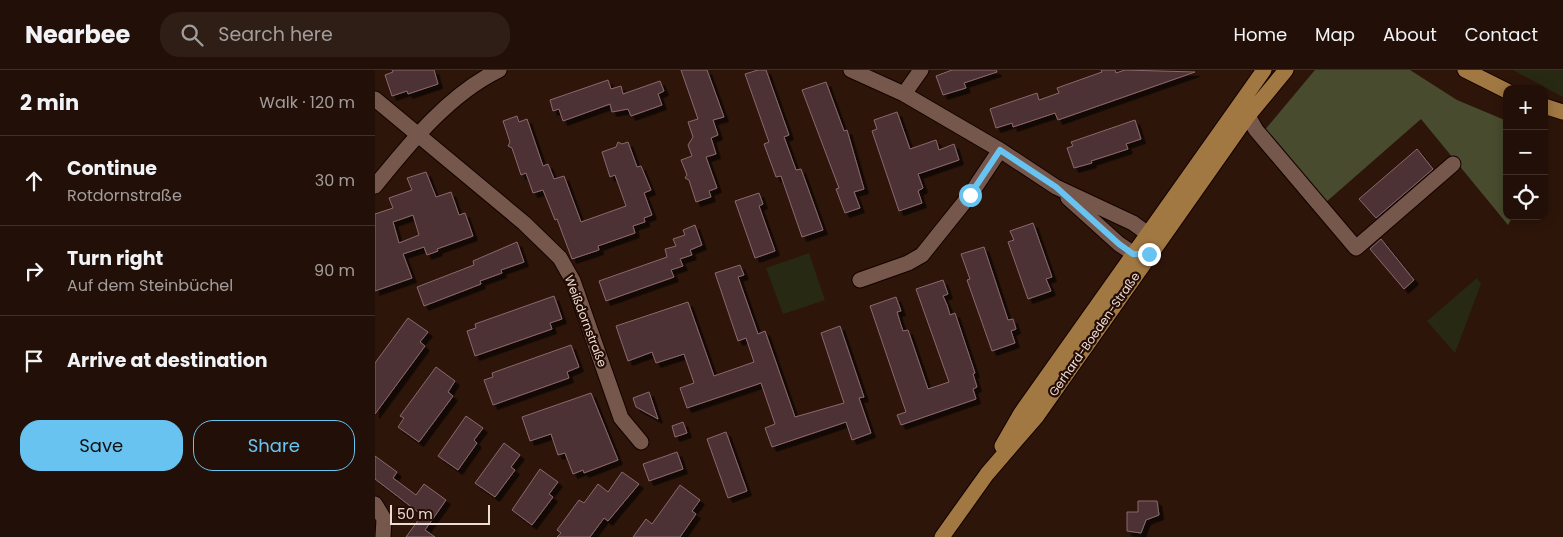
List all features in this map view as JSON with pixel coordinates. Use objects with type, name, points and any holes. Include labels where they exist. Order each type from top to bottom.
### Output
[{"type":"main road","name":"Gerhard-Boeden-Straße","points":[[947,535],[987,474],[1021,413],[1264,70]]},
{"type":"main road","name":"Gerhard-Boeden-Straße","points":[[987,474],[1037,416],[1151,251],[1248,116],[1286,70]]},
{"type":"main road","points":[[1465,70],[1503,89]]},
{"type":"main road","points":[[1548,107],[1563,112]]},
{"type":"street","points":[[375,186],[419,134],[476,75],[499,70]]},
{"type":"street","points":[[851,70],[904,94],[1000,150],[1056,187],[1133,223],[1151,238],[1151,251],[1133,254],[1119,244],[1056,187]]},
{"type":"street","points":[[904,94],[921,70]]},
{"type":"street","name":"Weißdornstraße","points":[[375,99],[524,223],[560,258],[573,281],[621,418],[641,442]]},
{"type":"street","points":[[1248,116],[1256,130],[1356,248],[1453,164]]},
{"type":"street","points":[[861,280],[921,255],[970,195],[1000,150]]},
{"type":"street","points":[[375,504],[384,519],[383,537]]},
{"type":"green space","points":[[1315,70],[1410,70],[1457,100],[1503,119],[1503,219],[1421,119],[1325,203],[1263,132]]},
{"type":"green space","points":[[1513,70],[1563,70],[1563,97],[1548,89],[1548,85],[1541,85]]},
{"type":"green space","points":[[1504,220],[1511,220],[1508,225]]},
{"type":"green space","points":[[809,253],[825,300],[783,314],[766,268]]},
{"type":"green space","points":[[1477,278],[1481,284],[1455,353],[1427,321]]},
{"type":"building","points":[[392,70],[434,70],[438,84],[408,94],[407,91],[392,96],[385,75],[393,72]]},
{"type":"building","points":[[681,70],[707,70],[724,117],[713,120],[718,135],[711,138],[716,154],[706,157],[717,188],[709,191],[711,197],[696,202],[689,180],[685,178],[687,175],[681,160],[692,156],[688,145],[693,137],[688,122],[698,119]]},
{"type":"building","points":[[766,70],[789,135],[784,137],[796,170],[801,169],[823,230],[802,237],[781,176],[776,177],[764,144],[769,142],[745,74]]},
{"type":"building","points":[[952,70],[996,70],[997,72],[964,83],[966,88],[943,95],[936,76]]},
{"type":"building","points":[[1101,70],[1115,70],[1116,73],[1125,70],[1195,72],[1058,120],[1055,113],[1013,127],[1012,123],[996,128],[990,109],[1037,93],[1039,100],[1059,93],[1057,88],[1102,72]]},
{"type":"building","points":[[608,80],[611,89],[621,86],[623,94],[660,81],[664,91],[658,94],[662,105],[631,116],[628,109],[612,112],[610,104],[563,121],[559,109],[553,111],[550,100]]},
{"type":"building","points":[[826,82],[844,131],[847,130],[864,189],[854,192],[860,208],[845,213],[836,189],[839,188],[802,90]]},
{"type":"building","points":[[897,112],[910,149],[936,140],[939,150],[954,144],[959,160],[918,174],[923,188],[918,191],[922,203],[899,211],[872,131],[877,129],[874,120]]},
{"type":"building","points":[[517,116],[519,122],[527,119],[543,166],[548,164],[554,179],[564,176],[581,222],[626,206],[615,175],[610,177],[602,152],[616,147],[618,142],[622,144],[628,142],[637,167],[641,166],[651,190],[644,193],[652,215],[644,218],[645,222],[633,226],[635,233],[598,246],[599,250],[572,259],[557,219],[555,220],[543,190],[533,193],[526,173],[521,175],[512,148],[508,146],[510,142],[503,121]]},
{"type":"building","points":[[1135,120],[1141,139],[1126,144],[1128,149],[1074,168],[1067,148],[1073,146],[1071,142]]},
{"type":"building","points":[[1417,149],[1433,169],[1376,218],[1359,199]]},
{"type":"building","points":[[426,172],[436,197],[451,192],[459,215],[465,213],[473,236],[437,249],[438,251],[427,255],[424,247],[403,254],[412,278],[375,291],[375,214],[393,208],[389,198],[412,190],[407,178]],"holes":[[[413,215],[419,235],[399,243],[393,222]]]},
{"type":"building","points":[[759,193],[763,204],[759,206],[775,251],[755,258],[735,201]]},
{"type":"building","points":[[1033,223],[1052,277],[1046,279],[1051,291],[1028,299],[1008,242],[1014,240],[1010,231]]},
{"type":"building","points":[[695,225],[702,245],[690,250],[692,255],[680,259],[683,266],[671,270],[674,277],[606,301],[599,281],[667,257],[665,249],[676,246],[673,239],[685,235],[683,230]]},
{"type":"building","points":[[1381,239],[1414,280],[1404,289],[1370,249]]},
{"type":"building","points":[[517,242],[524,262],[501,270],[502,273],[480,281],[481,284],[424,306],[417,287],[474,265],[473,261]]},
{"type":"building","points":[[984,247],[1008,320],[1013,319],[1016,329],[1011,331],[1015,343],[992,351],[967,280],[970,279],[961,254]]},
{"type":"building","points":[[740,265],[744,275],[738,277],[758,334],[765,331],[795,417],[844,403],[821,333],[840,326],[864,397],[859,398],[871,433],[852,440],[846,422],[772,447],[765,428],[775,424],[761,383],[687,408],[680,388],[694,383],[684,354],[656,363],[652,352],[628,361],[616,326],[688,302],[714,376],[754,362],[746,338],[738,341],[715,273]]},
{"type":"building","points":[[943,280],[948,294],[943,296],[950,315],[955,313],[975,373],[973,374],[977,387],[973,389],[976,399],[901,425],[897,415],[906,412],[870,306],[896,297],[901,311],[897,312],[903,331],[908,330],[928,389],[949,382],[916,289]]},
{"type":"building","points":[[554,296],[562,319],[550,323],[552,329],[475,356],[467,331],[476,328],[475,324]]},
{"type":"building","points":[[408,318],[428,332],[420,342],[425,346],[375,414],[375,363]]},
{"type":"building","points":[[571,345],[579,367],[567,372],[569,378],[493,405],[484,380],[493,377],[492,373]]},
{"type":"building","points":[[436,367],[455,381],[448,392],[453,396],[419,442],[398,427],[404,418],[400,416]]},
{"type":"building","points":[[649,392],[658,419],[636,407],[633,398]]},
{"type":"building","points":[[591,393],[618,460],[584,473],[583,470],[573,474],[565,453],[558,455],[551,434],[530,441],[522,417]]},
{"type":"building","points":[[466,416],[483,428],[474,440],[477,443],[458,470],[438,456]]},
{"type":"building","points":[[683,422],[687,433],[675,437],[672,426]]},
{"type":"building","points":[[726,432],[747,491],[728,498],[707,439]]},
{"type":"building","points":[[504,443],[520,455],[511,467],[515,470],[495,497],[475,483]]},
{"type":"building","points":[[677,452],[683,469],[649,481],[643,464]]},
{"type":"building","points":[[375,456],[397,472],[393,478],[416,495],[424,484],[446,500],[425,530],[435,537],[406,537],[422,515],[375,479]]},
{"type":"building","points":[[540,469],[558,482],[549,494],[553,497],[532,525],[512,510]]},
{"type":"building","points":[[622,472],[639,484],[608,521],[604,518],[590,537],[557,537],[561,533],[557,530],[579,500],[584,503],[598,484],[608,492]]},
{"type":"building","points":[[680,485],[700,500],[692,511],[696,514],[680,537],[633,537],[646,519],[652,524]]},
{"type":"building","points":[[1138,501],[1157,501],[1159,515],[1146,520],[1141,533],[1127,531],[1127,512],[1138,512]]},
{"type":"route","points":[[970,195],[1000,150],[1056,187],[1119,244],[1133,254],[1149,254]]}]
